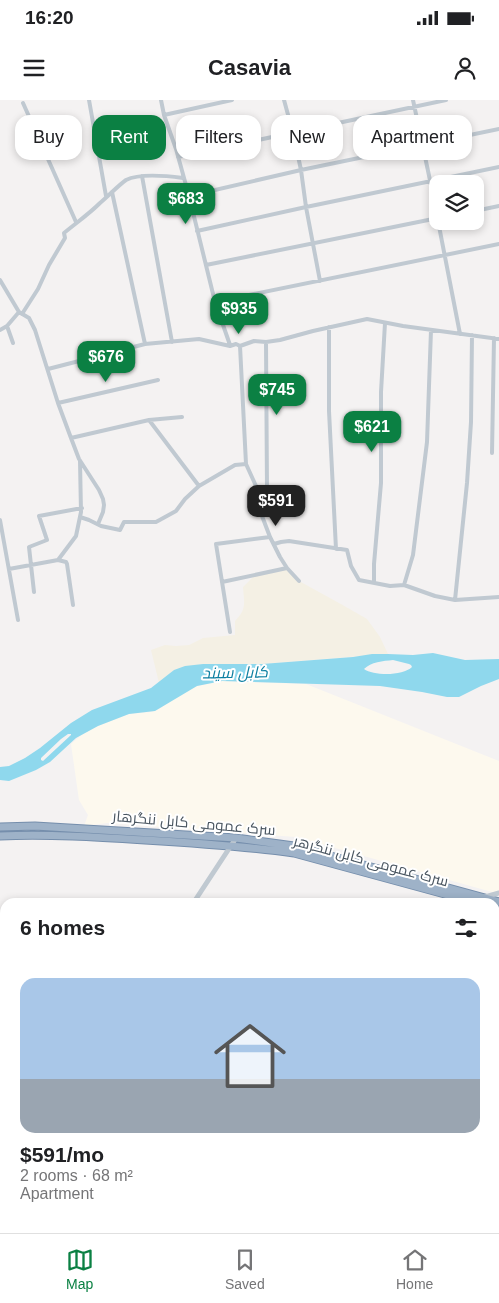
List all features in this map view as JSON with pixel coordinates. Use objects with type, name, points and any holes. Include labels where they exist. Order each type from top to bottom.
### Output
[{"type":"highway","name":"سرک عمومی کابل ننگرهار","points":[[0,827],[35,826],[236,838],[294,846],[484,898]]},
{"type":"highway","name":"سرک عمومی کابل ننگرهار","points":[[0,836],[117,838],[231,845]]},
{"type":"highway","name":"سرک عمومی کابل ننگرهر","points":[[231,845],[294,853],[459,898]]},
{"type":"street","points":[[89,100],[106,196]]},
{"type":"street","points":[[161,100],[164,115],[232,100]]},
{"type":"street","points":[[284,100],[288,115]]},
{"type":"street","points":[[413,100],[416,115]]},
{"type":"street","points":[[343,122],[446,100]]},
{"type":"street","points":[[23,103],[76,222]]},
{"type":"street","points":[[166,121],[176,151]]},
{"type":"street","points":[[472,135],[499,129]]},
{"type":"street","points":[[189,196],[353,159]]},
{"type":"street","points":[[179,160],[215,302],[230,346]]},
{"type":"street","points":[[299,160],[320,281]]},
{"type":"street","points":[[198,231],[429,182],[425,160]]},
{"type":"street","points":[[462,175],[499,167]]},
{"type":"street","points":[[0,330],[21,313],[38,289],[49,265],[65,238],[64,232],[100,204],[106,196],[126,180],[142,176],[184,178]]},
{"type":"street","points":[[142,176],[172,342]]},
{"type":"street","points":[[112,192],[144,344]]},
{"type":"street","points":[[484,209],[499,206]]},
{"type":"street","points":[[206,265],[429,221]]},
{"type":"street","points":[[440,230],[460,334]]},
{"type":"street","points":[[215,302],[499,244]]},
{"type":"street","points":[[0,280],[21,313],[29,318],[35,330],[58,404],[71,438],[80,459],[104,499],[103,512],[98,524]]},
{"type":"street","points":[[48,369],[144,344],[199,339],[230,346],[236,344],[240,346],[254,341],[266,342],[367,319],[499,339]]},
{"type":"street","points":[[374,584],[374,564],[382,482],[381,392],[385,323]]},
{"type":"street","points":[[6,326],[13,343]]},
{"type":"street","points":[[328,327],[329,411],[336,549]]},
{"type":"street","points":[[404,585],[413,555],[426,442],[431,330]]},
{"type":"street","points":[[455,600],[467,484],[471,422],[472,335]]},
{"type":"street","points":[[492,453],[494,338]]},
{"type":"street","points":[[266,342],[267,490]]},
{"type":"street","points":[[240,346],[246,464],[256,486],[262,516],[270,537],[298,581]]},
{"type":"street","points":[[58,404],[158,380]]},
{"type":"street","points":[[71,438],[149,420],[182,417]]},
{"type":"street","points":[[149,420],[199,486]]},
{"type":"street","points":[[58,560],[76,536],[82,508],[80,459]]},
{"type":"street","points":[[80,517],[101,526],[120,530],[124,522],[156,522],[176,511],[199,486],[234,466],[246,464]]},
{"type":"street","points":[[34,592],[29,547],[47,540],[39,516],[82,508]]},
{"type":"street","points":[[0,520],[18,620]]},
{"type":"street","points":[[230,632],[216,544],[270,537]]},
{"type":"street","points":[[274,544],[289,541],[346,550],[351,566],[359,580],[374,584],[404,585],[435,596],[455,600],[499,597]]},
{"type":"street","points":[[9,569],[58,560],[66,562],[73,605]]},
{"type":"street","points":[[222,582],[288,568]]},
{"type":"street","points":[[197,898],[236,838]]},
{"type":"street","points":[[480,897],[499,894]]},
{"type":"shaded area","points":[[222,681],[306,684],[499,761],[499,894],[296,837],[107,823],[84,826],[88,815],[79,800],[71,744],[84,733],[98,726],[129,714],[151,712],[197,686]]},
{"type":"sand","points":[[287,568],[299,581],[367,619],[380,637],[388,654],[262,664],[203,664],[174,670],[159,683],[151,650],[165,645],[189,645],[203,638],[235,635],[235,621],[244,605],[243,587],[253,577]]},
{"type":"water","name":"کابل سيند","points":[[433,653],[465,660],[499,659],[499,679],[459,697],[447,697],[380,686],[222,681],[197,686],[155,711],[129,714],[98,726],[76,738],[50,762],[36,770],[9,781],[0,780],[0,767],[9,766],[25,758],[71,723],[92,710],[151,688],[174,670],[185,666],[203,664],[262,664],[372,654],[413,655]],"holes":[[[393,660],[409,664],[412,667],[402,672],[388,674],[374,673],[364,669],[374,663]],[[68,734],[71,735],[43,761],[41,760]]]}]
